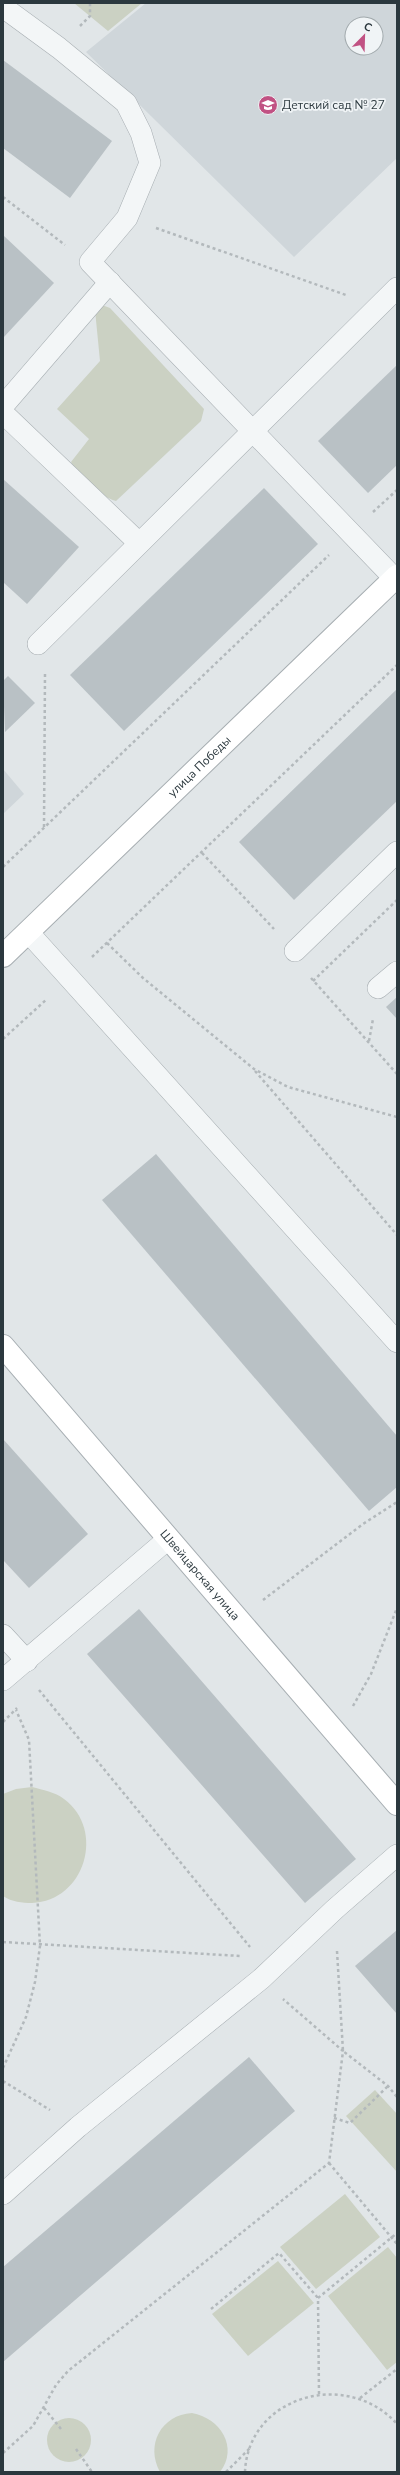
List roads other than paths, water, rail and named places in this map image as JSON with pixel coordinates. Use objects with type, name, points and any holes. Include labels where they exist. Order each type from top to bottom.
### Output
[{"type":"street","name":"улица Победы","points":[[3,956],[396,578]]},
{"type":"street","name":"Швейцарская улица","points":[[3,1346],[239,1618],[397,1804]]},
{"type":"lane","points":[[3,7],[59,48],[126,103],[141,133],[150,163],[127,218],[90,262],[396,578]]},
{"type":"lane","points":[[3,406],[110,282]]},
{"type":"lane","points":[[38,644],[397,288]]},
{"type":"lane","points":[[3,412],[139,543]]},
{"type":"lane","points":[[295,951],[397,852]]},
{"type":"lane","points":[[28,932],[397,1342]]},
{"type":"lane","points":[[378,988],[397,972]]},
{"type":"lane","points":[[3,1680],[168,1538]]},
{"type":"lane","points":[[3,1636],[23,1663]]},
{"type":"lane","points":[[3,2194],[78,2127],[261,1979],[335,1909],[397,1855]]},
{"type":"place","name":"Детский сад № 27","points":[[268,105]]}]
